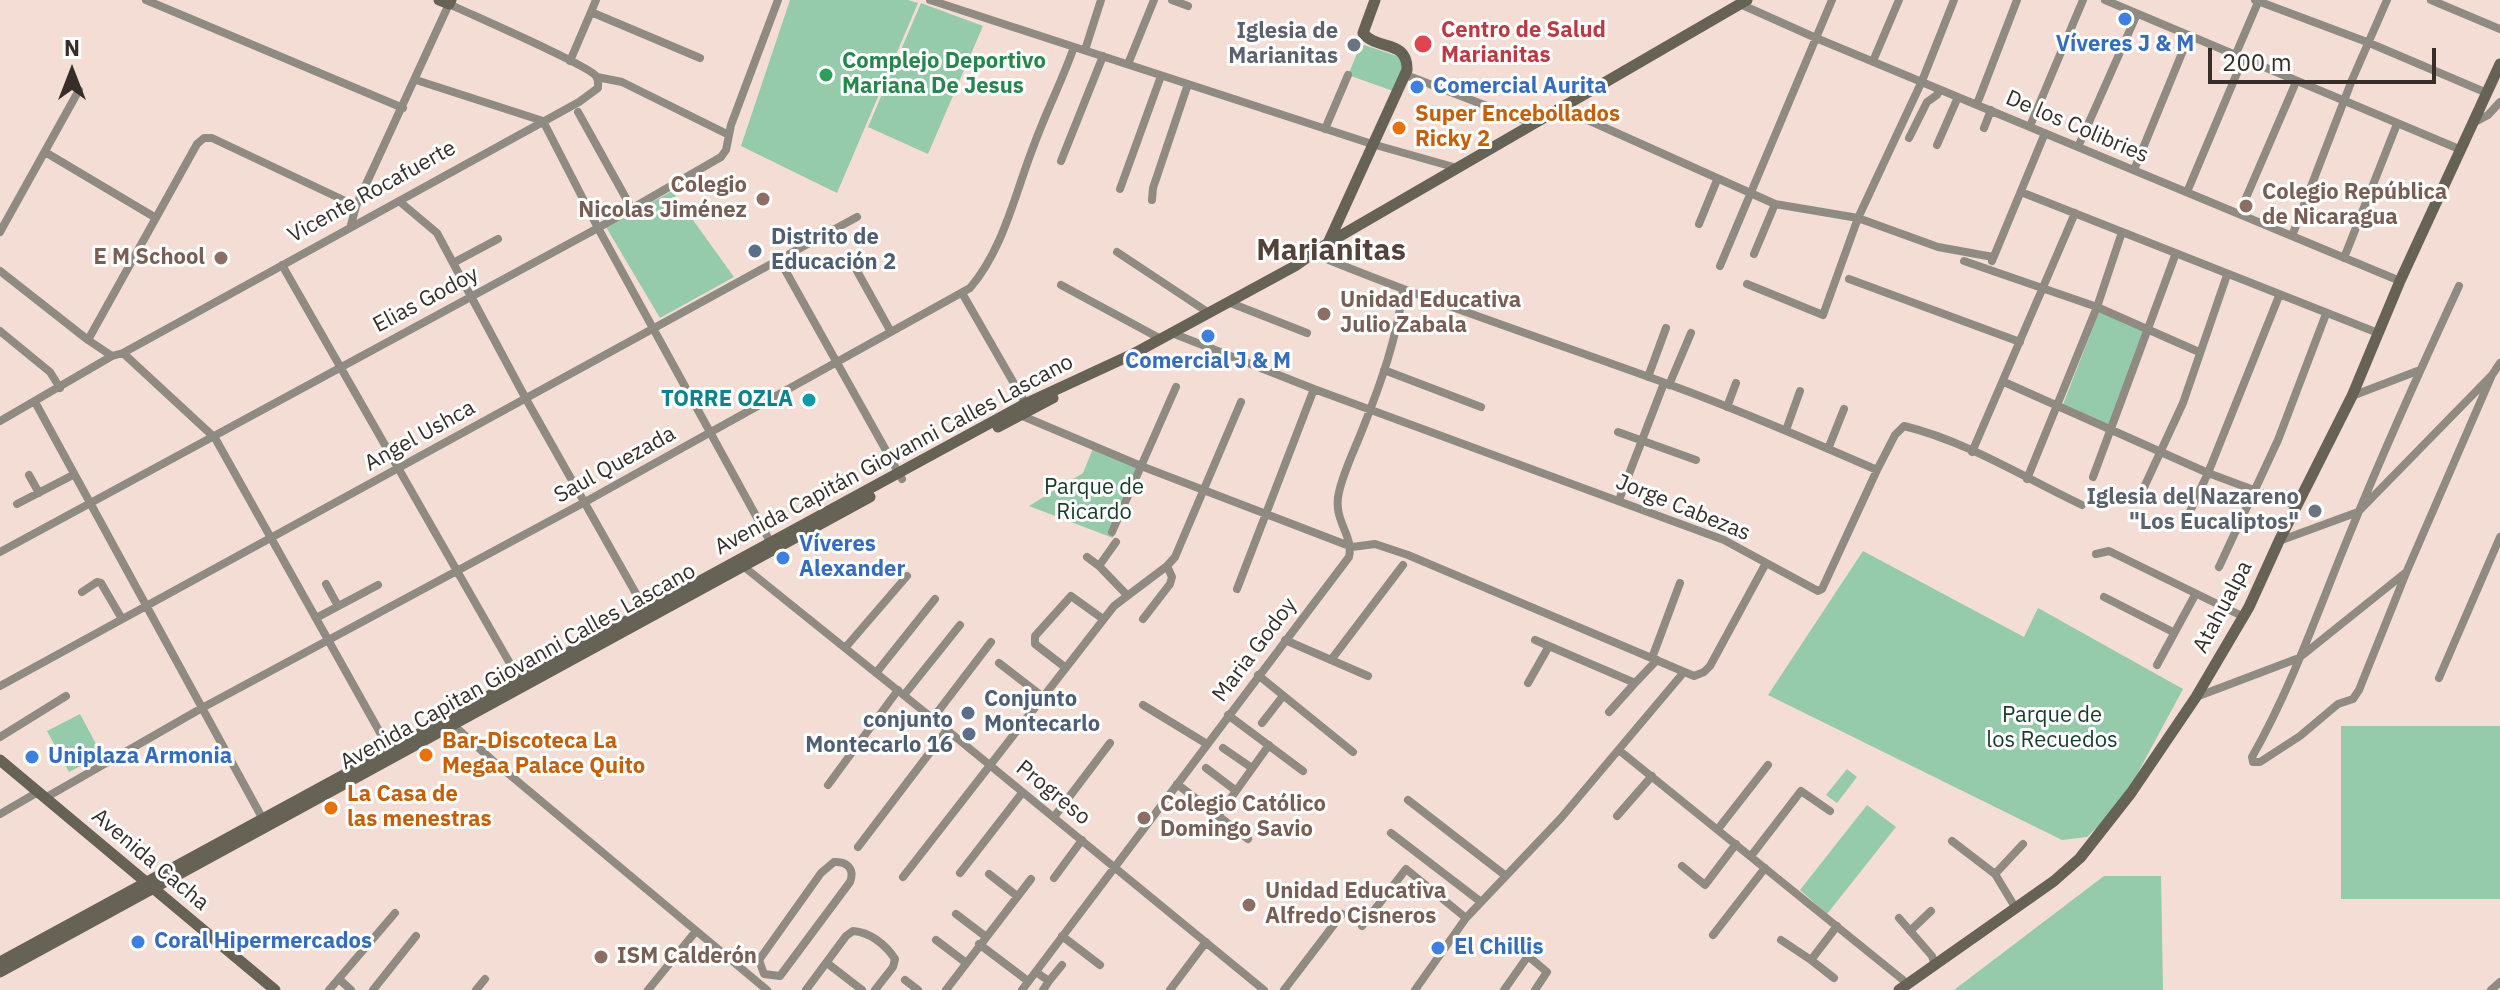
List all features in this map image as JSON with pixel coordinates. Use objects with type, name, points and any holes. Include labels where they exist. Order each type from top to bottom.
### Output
[{"type":"street","points":[[146,0],[403,108]]},
{"type":"street","points":[[570,61],[596,0]]},
{"type":"street","name":"Elias Godoy","points":[[0,552],[215,438],[721,157],[778,0]]},
{"type":"street","points":[[930,0],[1372,144],[1457,168]]},
{"type":"street","points":[[1085,50],[1101,0]]},
{"type":"street","points":[[1128,64],[1154,0]]},
{"type":"street","points":[[1172,0],[1188,6]]},
{"type":"street","points":[[1328,243],[1406,75],[1407,60],[1402,52],[1366,38],[1363,33],[1375,0]]},
{"type":"street","points":[[1720,266],[1832,0]]},
{"type":"street","points":[[1873,61],[1899,0]]},
{"type":"street","points":[[1747,284],[1823,315],[1858,218],[1922,81],[1954,0]]},
{"type":"street","points":[[1977,104],[2017,0]]},
{"type":"street","points":[[2030,126],[2083,0]]},
{"type":"street","points":[[2292,236],[2367,42],[2387,0]]},
{"type":"street","points":[[2431,0],[2500,29]]},
{"type":"street","points":[[351,225],[356,206],[416,80],[446,1],[597,77],[622,82],[729,135]]},
{"type":"street","points":[[2111,1],[2459,149]]},
{"type":"street","points":[[2187,192],[2258,1],[2367,42],[2487,93]]},
{"type":"street","name":"De los Colibries","points":[[1744,2],[1816,38],[2400,281]]},
{"type":"street","name":"Avenida Capitán Giovanni Calles Lascano","points":[[900,476],[1022,410],[1116,367],[1133,354],[1314,254],[1353,228],[1744,2]]},
{"type":"street","points":[[591,12],[700,58]]},
{"type":"street","points":[[2078,147],[2137,14]]},
{"type":"street","points":[[2134,170],[2189,36]]},
{"type":"street","name":"Saul Quezada","points":[[0,814],[41,795],[585,502],[962,293],[980,276],[1009,217],[1074,47]]},
{"type":"street","points":[[1061,161],[1103,56]]},
{"type":"street","name":"Atahualpa","points":[[1904,987],[2054,881],[2091,846],[2196,697],[2244,617],[2352,396],[2400,281],[2500,64]]},
{"type":"street","points":[[1325,129],[1348,75]]},
{"type":"street","points":[[1406,75],[1534,124]]},
{"type":"street","points":[[1120,189],[1161,76]]},
{"type":"street","name":"Vicente Rocafuerte","points":[[0,421],[112,356],[123,353],[594,92],[599,84],[597,77]]},
{"type":"street","points":[[416,80],[543,121],[772,546]]},
{"type":"street","points":[[2239,214],[2296,82]]},
{"type":"street","points":[[1152,200],[1153,188],[1188,84]]},
{"type":"street","points":[[1909,138],[1927,102],[1937,95],[1939,89]]},
{"type":"street","points":[[0,232],[79,90]]},
{"type":"street","points":[[1937,145],[1958,97]]},
{"type":"street","points":[[2475,122],[2488,115],[2500,102]]},
{"type":"street","points":[[1561,108],[1775,204],[1858,218],[1938,247],[1993,257]]},
{"type":"street","points":[[1984,128],[1991,110]]},
{"type":"street","points":[[578,112],[632,209]]},
{"type":"street","points":[[2344,258],[2397,124]]},
{"type":"street","points":[[1988,269],[2045,133]]},
{"type":"street","points":[[88,340],[197,144],[208,137],[356,206]]},
{"type":"street","points":[[45,152],[156,218]]},
{"type":"street","points":[[1699,224],[1717,180]]},
{"type":"street","points":[[2021,192],[2378,333]]},
{"type":"street","points":[[399,201],[430,225],[453,263],[647,614]]},
{"type":"street","points":[[1754,254],[1775,204]]},
{"type":"street","points":[[1972,452],[2075,213]]},
{"type":"street","name":"Angel Ushca","points":[[0,686],[857,217]]},
{"type":"street","points":[[1339,218],[1344,227],[1353,228]]},
{"type":"street","points":[[2027,479],[2097,307],[2122,232]]},
{"type":"street","points":[[453,263],[498,239]]},
{"type":"street","points":[[1117,252],[1209,313]]},
{"type":"street","points":[[2093,477],[2176,253]]},
{"type":"street","points":[[1314,254],[1403,290],[1727,407],[1877,470]]},
{"type":"street","points":[[780,261],[900,476]]},
{"type":"street","points":[[1964,261],[2097,307],[2199,352]]},
{"type":"street","points":[[852,262],[891,332]]},
{"type":"street","points":[[282,265],[522,683]]},
{"type":"street","points":[[0,271],[4,279],[112,356]]},
{"type":"street","points":[[2140,496],[2183,403],[2227,275]]},
{"type":"street","points":[[1849,279],[2020,342]]},
{"type":"street","name":"Jorge Cabezas","points":[[1061,285],[1166,336],[1724,540],[1814,590],[1822,589],[1877,470],[1895,435],[1904,426],[1923,430],[2082,505]]},
{"type":"street","points":[[2459,286],[2358,512],[2268,730],[2252,757],[2253,762],[2260,762],[2300,736],[2338,704],[2353,699],[2369,670],[2406,573],[2500,363]]},
{"type":"street","points":[[1352,547],[1338,517],[1336,506],[1339,490],[1399,324],[1403,290]]},
{"type":"street","points":[[962,293],[1022,410],[1141,466],[1352,547],[1375,544],[1408,555],[1694,676],[1710,666],[1766,563]]},
{"type":"street","points":[[2186,520],[2279,296]]},
{"type":"street","points":[[1228,302],[1307,333]]},
{"type":"street","points":[[2219,567],[2278,440],[2326,314]]},
{"type":"street","points":[[1648,377],[1666,328]]},
{"type":"street","points":[[0,331],[50,372],[60,388]]},
{"type":"street","points":[[1619,500],[1666,384],[1691,333]]},
{"type":"street","points":[[123,353],[215,438],[392,754]]},
{"type":"street","points":[[1384,370],[1481,407]]},
{"type":"street","points":[[2352,396],[2420,370]]},
{"type":"street","points":[[2279,541],[2358,512],[2492,375]]},
{"type":"street","points":[[2004,382],[2208,473],[2297,506]]},
{"type":"street","points":[[1727,407],[1736,383]]},
{"type":"street","points":[[1112,532],[1176,387]]},
{"type":"street","points":[[1237,589],[1314,389]]},
{"type":"street","points":[[1786,430],[1800,391]]},
{"type":"street","points":[[35,402],[265,823]]},
{"type":"street","points":[[903,877],[1103,619],[1126,594],[1175,557],[1241,402]]},
{"type":"street","points":[[1828,449],[1844,409]]},
{"type":"street","points":[[1618,432],[1696,460]]},
{"type":"street","points":[[29,475],[39,493]]},
{"type":"street","points":[[17,504],[73,475]]},
{"type":"street","name":"Avenida Capitan Giovanni Calles Lascano","points":[[150,886],[647,614],[743,566],[772,546],[900,476]]},
{"type":"street","points":[[2439,678],[2500,537]]},
{"type":"street","points":[[1099,566],[1116,542]]},
{"type":"street","name":"Avenida Capitán Giovanni Calles Lascano","points":[[647,614],[772,546]]},
{"type":"street","name":"Maria Godoy","points":[[1022,990],[1349,557],[1352,547]]},
{"type":"street","points":[[2096,554],[2109,551],[2244,617]]},
{"type":"street","points":[[1087,557],[1126,594]]},
{"type":"street","points":[[1331,660],[1403,565]]},
{"type":"street","name":"Progreso","points":[[743,566],[1264,990]]},
{"type":"street","points":[[1143,619],[1170,584],[1172,577],[1167,566]]},
{"type":"street","points":[[2196,697],[2299,658],[2406,573]]},
{"type":"street","points":[[845,648],[907,576]]},
{"type":"street","points":[[82,592],[97,582],[101,583],[122,619]]},
{"type":"street","points":[[1609,712],[1654,659],[1680,583]]},
{"type":"street","points":[[326,584],[338,606]]},
{"type":"street","points":[[316,618],[378,585]]},
{"type":"street","points":[[2157,665],[2195,595]]},
{"type":"street","points":[[1066,668],[1035,644],[1035,636],[1071,596],[1103,619]]},
{"type":"street","points":[[2104,597],[2173,632]]},
{"type":"street","points":[[876,673],[935,599]]},
{"type":"street","points":[[828,785],[960,625]]},
{"type":"street","points":[[1285,640],[1368,676]]},
{"type":"street","points":[[1535,640],[1635,683]]},
{"type":"street","points":[[933,718],[991,642]]},
{"type":"street","points":[[1528,683],[1549,646]]},
{"type":"street","points":[[999,663],[1043,697]]},
{"type":"street","points":[[1415,990],[1466,918],[1561,818],[1684,672]]},
{"type":"street","points":[[1258,675],[1353,752]]},
{"type":"street","points":[[0,737],[66,696]]},
{"type":"street","points":[[1262,723],[1283,696]]},
{"type":"street","points":[[1143,705],[1207,744]]},
{"type":"street","points":[[1228,715],[1303,771]]},
{"type":"street","points":[[450,722],[696,931],[760,977],[780,976],[850,882],[849,866],[834,862],[821,873],[759,960],[760,977],[767,990]]},
{"type":"street","points":[[858,847],[947,730]]},
{"type":"street","points":[[1054,817],[1110,743]]},
{"type":"street","points":[[1218,816],[1269,745]]},
{"type":"street","points":[[1223,748],[1252,768]]},
{"type":"street","points":[[1620,751],[1837,926],[1904,987]]},
{"type":"street","name":"Avenida Cacha","points":[[0,760],[275,990]]},
{"type":"street","points":[[1718,829],[1768,765]]},
{"type":"street","points":[[1206,768],[1235,790]]},
{"type":"street","points":[[1617,816],[1652,776]]},
{"type":"street","points":[[1177,784],[1248,839]]},
{"type":"street","points":[[1751,856],[1801,791],[1804,790],[1830,811]]},
{"type":"street","points":[[960,873],[1022,793]]},
{"type":"street","points":[[1408,800],[1506,876]]},
{"type":"street","points":[[1391,833],[1481,902]]},
{"type":"street","points":[[1054,878],[1082,840]]},
{"type":"street","points":[[1952,841],[1995,874],[2015,907]]},
{"type":"street","points":[[1682,866],[1705,885],[1736,844]]},
{"type":"street","points":[[1995,874],[2023,844]]},
{"type":"street","points":[[1713,935],[1765,868]]},
{"type":"street","points":[[1362,926],[1406,869],[1466,918]]},
{"type":"street","points":[[989,874],[1017,896]]},
{"type":"street","points":[[946,990],[1031,879]]},
{"type":"street","points":[[0,962],[150,886]]},
{"type":"street","points":[[0,972],[150,886]]},
{"type":"street","points":[[1910,931],[1931,911]]},
{"type":"street","points":[[329,990],[395,913]]},
{"type":"street","points":[[956,914],[1028,981]]},
{"type":"street","points":[[1284,990],[1342,914]]},
{"type":"street","points":[[1899,918],[1932,956],[1935,965]]},
{"type":"street","points":[[1811,960],[1837,926]]},
{"type":"street","points":[[648,990],[696,931]]},
{"type":"street","points":[[806,990],[853,931],[862,932],[889,950],[895,959],[893,967],[875,990]]},
{"type":"street","points":[[373,990],[416,936]]},
{"type":"street","points":[[1062,936],[1100,965]]},
{"type":"street","points":[[936,940],[965,962]]},
{"type":"street","points":[[1781,940],[1834,978]]},
{"type":"street","points":[[1170,990],[1206,942]]},
{"type":"street","points":[[1504,990],[1528,956],[1547,972],[1535,990]]},
{"type":"street","points":[[827,963],[862,990]]},
{"type":"street","points":[[1043,990],[1062,965]]},
{"type":"street","points":[[1036,972],[1049,981]]},
{"type":"street","points":[[339,979],[351,990]]},
{"type":"street","points":[[476,990],[485,979]]},
{"type":"street","points":[[905,980],[918,990]]},
{"type":"street","points":[[2491,990],[2500,982]]},
{"type":"green space","name":"Complejo Deportivo Mariana De Jesus","points":[[790,0],[908,0],[918,3],[837,193],[741,146]]},
{"type":"green space","points":[[921,3],[983,26],[928,154],[868,127]]},
{"type":"green space","points":[[1361,44],[1400,57],[1405,65],[1396,92],[1348,75]]},
{"type":"green space","points":[[672,191],[734,277],[660,318],[606,227]]},
{"type":"green space","points":[[2099,312],[2144,330],[2110,426],[2062,407]]},
{"type":"green space","name":"Parque de Ricardo","points":[[1094,446],[1141,466],[1113,538],[1029,506],[1083,473]]},
{"type":"green space","name":"Parque de los Recuedos","points":[[1863,551],[2024,637],[2038,608],[2183,689],[2121,804],[2087,837],[2062,840],[1768,695]]},
{"type":"green space","points":[[80,714],[102,755],[69,772],[47,731]]},
{"type":"green space","points":[[2341,726],[2500,726],[2500,899],[2341,899]]},
{"type":"green space","points":[[1847,769],[1857,777],[1837,803],[1826,795]]},
{"type":"green space","points":[[1867,805],[1896,827],[1827,914],[1800,890]]},
{"type":"green space","points":[[2104,876],[2161,876],[2163,990],[1954,990]]},
{"type":"place","name":"Víveres J & M","points":[[2125,19]]},
{"type":"place","name":"Centro de Salud Marianitas","points":[[1423,44]]},
{"type":"place","name":"Iglesia de Marianitas","points":[[1354,45]]},
{"type":"place","name":"Complejo Deportivo Mariana De Jesus","points":[[826,75]]},
{"type":"place","name":"Comercial Aurita","points":[[1417,87]]},
{"type":"place","name":"Super Encebollados Ricky 2","points":[[1399,128]]},
{"type":"place","name":"Colegio Nicolas Jiménez","points":[[763,199]]},
{"type":"place","name":"Colegio República de Nicaragua","points":[[2246,206]]},
{"type":"place","name":"Distrito de Educación 2","points":[[755,251]]},
{"type":"place","name":"E M School","points":[[221,258]]},
{"type":"place","name":"Unidad Educativa Julio Zabala","points":[[1324,314]]},
{"type":"place","name":"Comercial J & M","points":[[1208,336]]},
{"type":"place","name":"TORRE OZLA","points":[[809,400]]},
{"type":"place","name":"Iglesia del Nazareno \"Los Eucaliptos\"","points":[[2315,511]]},
{"type":"place","name":"Víveres Alexander","points":[[783,558]]},
{"type":"place","name":"Conjunto Montecarlo","points":[[968,713]]},
{"type":"place","name":"conjunto Montecarlo 16","points":[[969,734]]},
{"type":"place","name":"Bar-Discoteca La Megaa Palace Quito","points":[[426,755]]},
{"type":"place","name":"Uniplaza Armonia","points":[[32,757]]},
{"type":"place","name":"La Casa de las menestras","points":[[331,808]]},
{"type":"place","name":"Colegio Católico Domingo Savio","points":[[1144,818]]},
{"type":"place","name":"Unidad Educativa Alfredo Cisneros","points":[[1249,905]]},
{"type":"place","name":"Coral Hipermercados","points":[[138,942]]},
{"type":"place","name":"El Chillis","points":[[1438,948]]},
{"type":"place","name":"ISM Calderón","points":[[601,957]]},
{"type":"district","name":"Marianitas","points":[[1331,251]]}]
